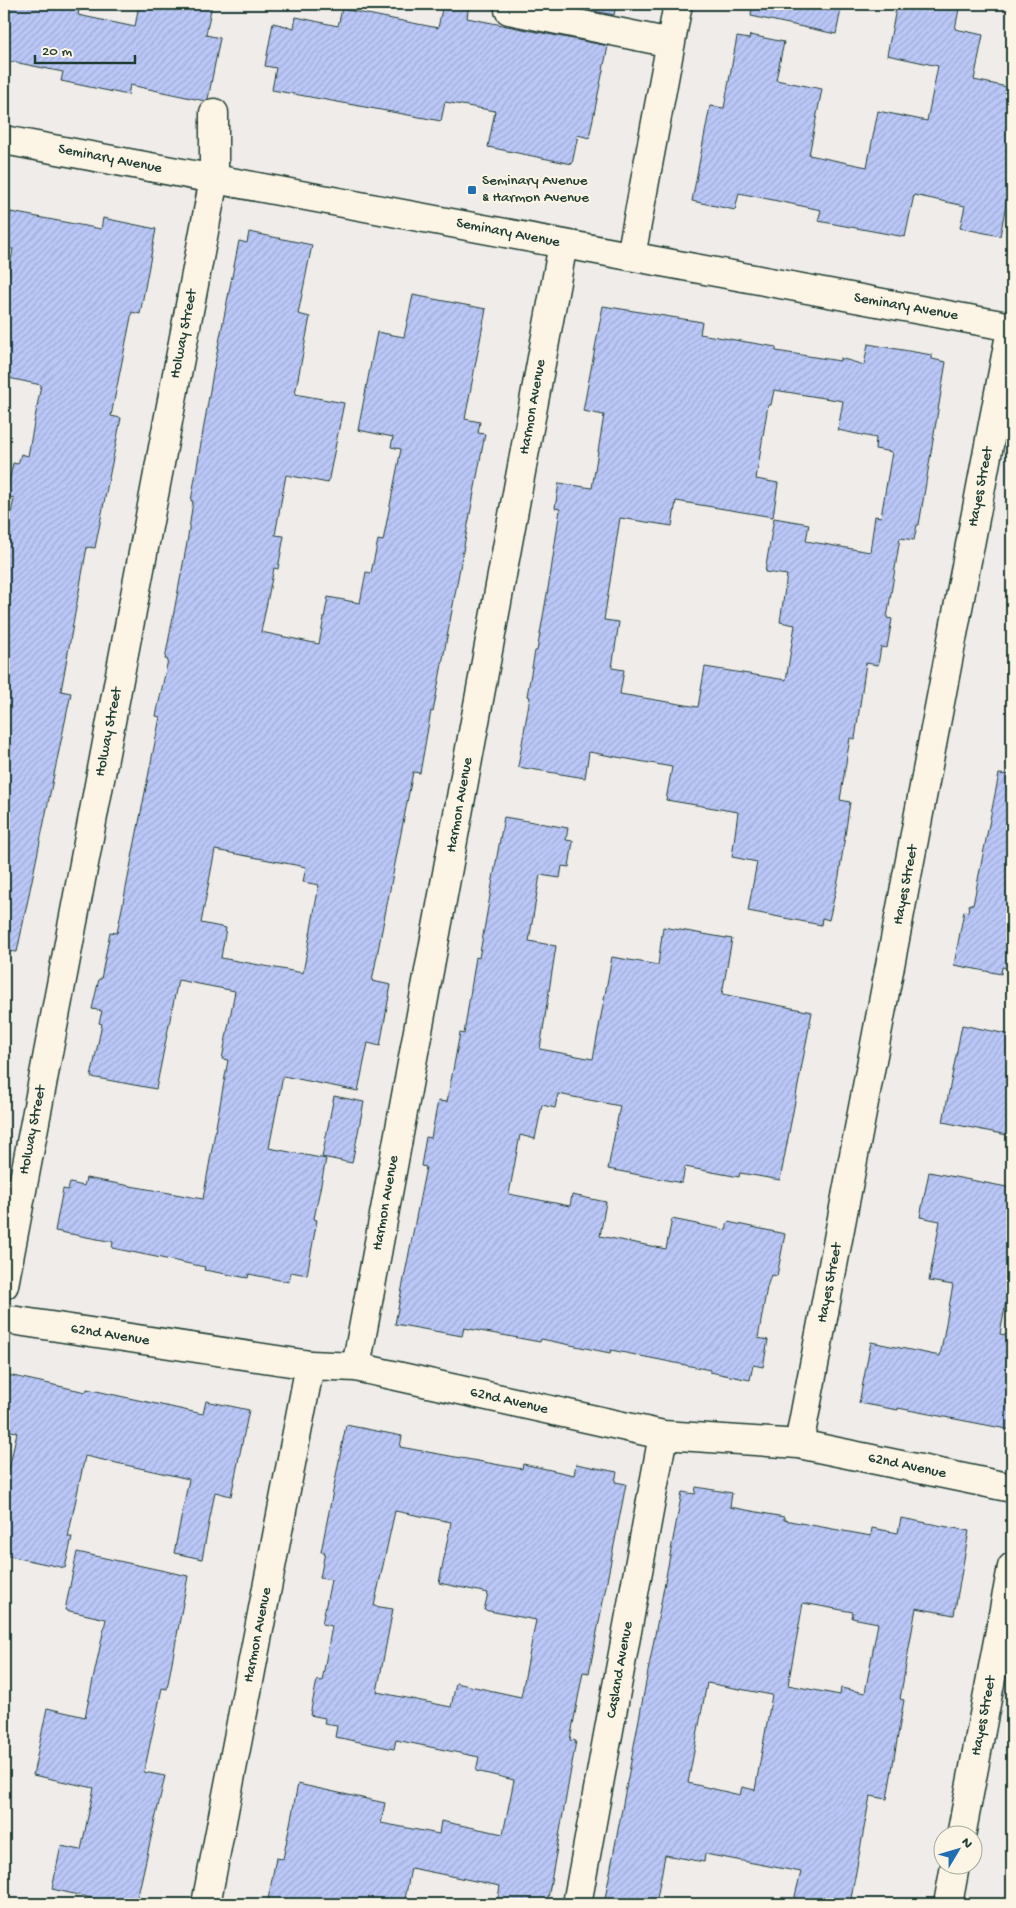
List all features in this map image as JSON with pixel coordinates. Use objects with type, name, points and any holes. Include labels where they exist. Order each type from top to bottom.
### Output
[{"type":"street","points":[[510,4],[509,10],[671,43]]},
{"type":"street","points":[[632,256],[678,4]]},
{"type":"street","name":"Holway Street","points":[[4,1285],[214,179],[214,113]]},
{"type":"street","name":"Seminary Avenue","points":[[4,140],[1012,326]]},
{"type":"street","name":"Harmon Avenue","points":[[356,1367],[563,244]]},
{"type":"street","name":"Hayes Street","points":[[800,1444],[1012,326]]},
{"type":"street","name":"62nd Avenue","points":[[4,1319],[310,1365],[356,1367],[663,1435],[800,1444],[1012,1488]]},
{"type":"street","name":"Harmon Avenue","points":[[206,1904],[310,1365]]},
{"type":"street","name":"Casland Avenue","points":[[577,1904],[663,1435]]},
{"type":"street","name":"Hayes Street","points":[[963,1826],[1012,1568]]},
{"type":"street","points":[[948,1904],[953,1876]]},
{"type":"building","points":[[4,4],[80,4],[78,15],[135,27],[139,4],[212,4],[206,35],[220,38],[208,99],[205,101],[130,85],[128,95],[61,81],[63,72],[4,60]]},
{"type":"building","points":[[443,4],[469,4],[467,18],[608,46],[589,138],[578,135],[572,164],[488,147],[495,111],[445,102],[441,121],[272,90],[276,68],[265,66],[273,23],[294,28],[296,17],[338,26],[342,9],[438,28]]},
{"type":"building","points":[[557,4],[616,4],[614,15]]},
{"type":"building","points":[[752,4],[842,4],[836,34],[751,16]]},
{"type":"building","points":[[897,4],[960,4],[955,29],[983,35],[974,80],[1012,88],[1012,173],[1000,236],[960,228],[965,206],[914,195],[905,237],[818,221],[821,210],[739,193],[735,210],[692,201],[710,106],[724,108],[737,37],[749,39],[750,35],[784,42],[776,80],[822,89],[809,155],[867,167],[878,111],[927,121],[938,66],[887,55]]},
{"type":"building","points":[[11,212],[101,229],[103,218],[156,229],[140,314],[132,312],[111,416],[121,418],[95,548],[87,547],[61,691],[71,693],[17,952],[4,951],[4,551],[14,498],[6,496],[13,463],[18,464],[21,454],[28,456],[41,385],[4,377],[4,300],[13,249],[4,248]]},
{"type":"building","points":[[249,232],[312,245],[298,314],[310,317],[295,394],[344,403],[328,483],[286,475],[275,535],[284,536],[278,569],[274,568],[261,632],[319,644],[328,597],[360,603],[366,572],[371,573],[378,540],[383,541],[401,449],[391,447],[393,437],[358,430],[377,332],[404,337],[413,295],[486,309],[465,419],[480,422],[478,433],[485,434],[433,712],[431,711],[420,773],[413,772],[372,981],[391,985],[380,1046],[368,1043],[358,1091],[283,1076],[269,1148],[326,1159],[314,1219],[317,1220],[307,1275],[291,1272],[289,1282],[249,1274],[248,1278],[204,1270],[205,1267],[112,1248],[113,1242],[55,1231],[63,1189],[68,1190],[70,1183],[84,1186],[86,1178],[203,1199],[228,1060],[222,1059],[235,991],[178,980],[156,1089],[91,1077],[102,1024],[99,1023],[102,1011],[92,1009],[99,979],[101,979],[110,932],[117,933],[160,717],[156,716],[168,660],[165,659],[187,543],[193,501],[191,501],[213,373],[239,241],[247,243]],"holes":[[[215,850],[306,867],[303,882],[319,885],[303,973],[221,958],[226,928],[201,923]]]},
{"type":"building","points":[[603,306],[702,322],[700,334],[776,347],[776,351],[840,361],[840,358],[864,365],[868,344],[932,355],[932,359],[946,362],[919,525],[917,525],[914,540],[900,538],[887,618],[892,619],[887,648],[881,647],[878,665],[866,663],[855,739],[850,738],[840,800],[850,802],[839,876],[829,920],[822,918],[821,925],[748,911],[757,862],[732,857],[738,812],[666,800],[672,767],[589,752],[585,778],[518,767],[530,697],[527,696],[535,651],[537,651],[560,509],[555,508],[559,483],[592,488],[604,415],[583,411]],"holes":[[[774,390],[843,401],[838,430],[876,438],[875,449],[892,452],[881,517],[875,516],[870,552],[806,541],[809,524],[774,518],[765,572],[787,575],[780,622],[795,625],[786,680],[705,667],[698,707],[620,694],[624,670],[612,668],[619,622],[604,620],[620,518],[672,526],[676,501],[773,517],[778,483],[756,479],[768,405],[771,405]]]},
{"type":"building","points":[[999,774],[1012,775],[1012,969],[1002,967],[1001,974],[954,965],[964,911],[968,912],[969,904],[973,905]]},
{"type":"building","points":[[504,817],[568,828],[566,840],[573,841],[569,867],[562,866],[560,878],[540,875],[529,941],[556,946],[540,1049],[593,1059],[612,957],[658,965],[663,927],[732,939],[722,994],[812,1012],[780,1180],[740,1173],[739,1177],[685,1167],[682,1183],[608,1169],[620,1106],[558,1094],[555,1108],[542,1105],[535,1139],[520,1135],[509,1194],[570,1206],[572,1195],[606,1202],[600,1236],[666,1249],[672,1219],[726,1230],[728,1222],[785,1234],[777,1276],[771,1275],[767,1287],[758,1338],[768,1340],[763,1367],[753,1365],[750,1380],[611,1350],[610,1353],[541,1339],[540,1342],[464,1328],[462,1336],[395,1324],[426,1167],[421,1166],[426,1137],[431,1138],[438,1101],[447,1102],[460,1033],[464,1034],[476,957],[479,958]]},
{"type":"building","points":[[962,1025],[1012,1035],[1012,1136],[943,1122]]},
{"type":"building","points":[[334,1096],[364,1102],[352,1163],[322,1157]]},
{"type":"building","points":[[929,1172],[1012,1188],[1012,1271],[1000,1334],[1012,1336],[1012,1430],[898,1408],[898,1410],[859,1403],[871,1342],[940,1356],[953,1285],[929,1281],[940,1221],[920,1217]]},
{"type":"building","points":[[4,1374],[86,1392],[87,1389],[203,1414],[206,1401],[249,1410],[231,1496],[215,1492],[202,1559],[174,1553],[189,1479],[85,1456],[68,1537],[72,1537],[65,1568],[4,1555],[4,1493],[17,1432],[4,1430]]},
{"type":"building","points":[[346,1425],[402,1436],[400,1447],[522,1469],[523,1464],[574,1475],[576,1464],[617,1472],[615,1482],[626,1484],[589,1673],[583,1672],[570,1740],[576,1741],[547,1904],[497,1904],[500,1886],[411,1868],[404,1904],[291,1904],[268,1900],[276,1858],[283,1859],[298,1784],[385,1803],[381,1823],[439,1834],[441,1821],[503,1834],[514,1780],[476,1771],[479,1757],[396,1740],[394,1749],[335,1737],[337,1726],[324,1724],[325,1718],[310,1715],[317,1680],[322,1681],[332,1626],[322,1624],[331,1580],[320,1578],[325,1552],[321,1552]],"holes":[[[395,1511],[451,1522],[439,1583],[488,1593],[484,1610],[536,1620],[521,1697],[456,1683],[451,1707],[377,1692],[393,1609],[374,1606]]]},
{"type":"building","points":[[696,1487],[732,1493],[730,1507],[784,1517],[784,1520],[871,1536],[872,1528],[898,1533],[901,1518],[969,1531],[954,1615],[916,1608],[900,1699],[904,1700],[887,1799],[870,1796],[850,1904],[793,1904],[801,1872],[705,1854],[704,1862],[665,1855],[656,1904],[604,1904],[682,1492],[695,1494]],"holes":[[[803,1603],[853,1612],[852,1618],[878,1623],[865,1693],[841,1688],[840,1695],[788,1685]],[[707,1683],[772,1695],[755,1790],[742,1787],[740,1795],[688,1783]]]},
{"type":"building","points":[[77,1552],[188,1576],[167,1689],[162,1688],[144,1772],[165,1776],[136,1904],[118,1904],[52,1889],[61,1846],[81,1850],[94,1788],[33,1775],[47,1708],[85,1717],[106,1619],[65,1610]]},
{"type":"place","name":"Seminary Avenue & Harmon Avenue","points":[[472,190]]}]
